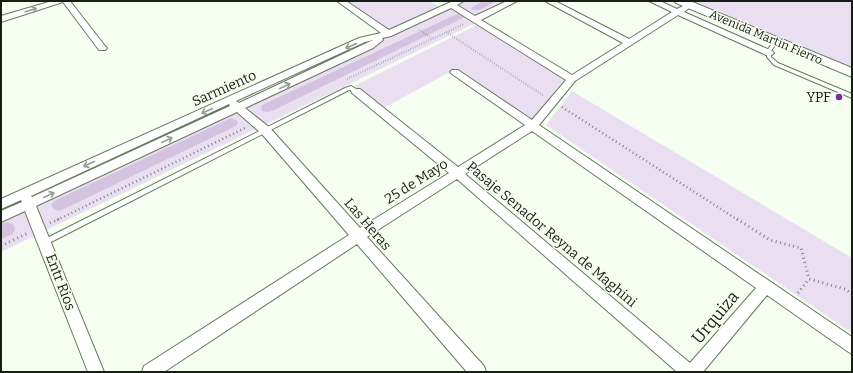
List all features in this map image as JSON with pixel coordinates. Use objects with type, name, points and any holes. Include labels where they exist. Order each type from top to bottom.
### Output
[{"type":"main road","name":"Avenida Martin Fierro","points":[[682,6],[852,73]]},
{"type":"street","points":[[1,19],[60,1]]},
{"type":"street","points":[[66,1],[102,48]]},
{"type":"street","points":[[341,1],[388,34]]},
{"type":"street","points":[[1,217],[27,199],[235,104],[370,46],[388,34],[460,1]]},
{"type":"street","points":[[474,20],[513,1]]},
{"type":"street","points":[[549,1],[629,42]]},
{"type":"street","points":[[653,1],[682,6],[769,53]]},
{"type":"street","points":[[451,5],[572,79]]},
{"type":"street","name":"25 de Mayo","points":[[150,372],[358,236],[534,125],[552,101],[572,79],[682,6]]},
{"type":"street","points":[[455,72],[534,125],[852,346]]},
{"type":"street","name":"Pasaje Senador Reyna de Maghini","points":[[356,91],[456,173],[689,372]]},
{"type":"street","name":"Las Heras","points":[[235,104],[261,126],[478,372]]},
{"type":"street","points":[[1,204],[27,199]]},
{"type":"street","name":"Entr Rios","points":[[27,199],[96,372]]},
{"type":"street","name":"Urquiza","points":[[693,372],[766,286]]},
{"type":"lane","points":[[776,42],[768,51],[769,57],[776,64],[852,96]]},
{"type":"lane","points":[[45,242],[261,126],[347,89],[351,88],[356,91]]},
{"type":"path","points":[[341,82],[431,38],[474,20]]},
{"type":"path","points":[[421,31],[431,38]]},
{"type":"path","points":[[446,32],[770,240],[801,248],[809,280],[845,289],[852,294]]},
{"type":"path","points":[[1,246],[261,126]]},
{"type":"shaded area","points":[[348,1],[430,1],[440,7],[389,30]]},
{"type":"shaded area","points":[[465,1],[521,1],[1,252],[1,213]]},
{"type":"shaded area","points":[[693,1],[852,1],[852,68],[710,8]]},
{"type":"shaded area","points":[[477,25],[565,78],[532,120],[455,69],[382,109],[354,86]]},
{"type":"shaded area","points":[[572,91],[852,258],[852,333],[546,125]]},
{"type":"waterway","points":[[476,8],[491,1]]},
{"type":"waterway","points":[[267,108],[459,16]]},
{"type":"waterway","points":[[59,205],[231,123]]},
{"type":"waterway","points":[[1,232],[7,229]]},
{"type":"place","name":"YPF","points":[[839,97]]}]
